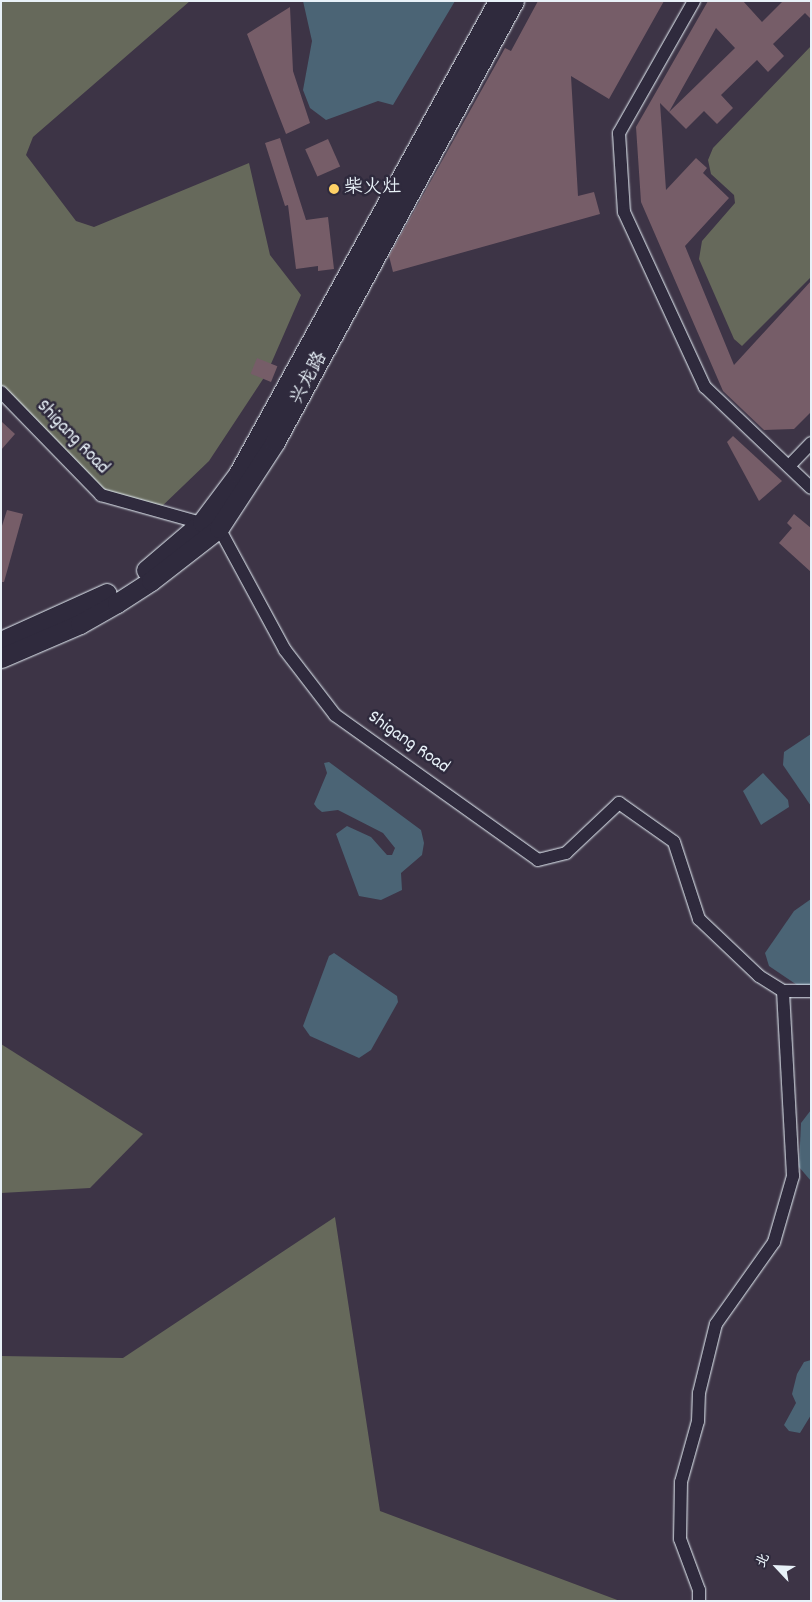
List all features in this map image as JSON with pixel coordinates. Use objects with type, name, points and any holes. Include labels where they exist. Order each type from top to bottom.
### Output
[{"type":"main road","name":"兴龙路","points":[[1,641],[91,603],[143,573],[210,525],[263,434],[498,1]]},
{"type":"main road","name":"兴龙路","points":[[1,658],[80,624],[151,581],[210,525],[275,442],[514,1]]},
{"type":"street","points":[[694,1],[619,133],[624,212],[705,387],[811,488]]},
{"type":"street","name":"Shigang Road","points":[[1,392],[101,495],[210,525],[285,650],[335,715],[538,860],[566,853],[619,803],[674,842],[699,919],[759,976],[783,991],[811,992]]},
{"type":"street","points":[[789,466],[811,443]]},
{"type":"street","points":[[700,1601],[699,1590],[680,1539],[681,1482],[698,1421],[699,1393],[716,1324],[774,1242],[793,1176],[783,991]]},
{"type":"green space","points":[[1,1],[190,1],[33,137],[26,155],[76,221],[94,227],[249,163],[270,255],[301,295],[267,373],[209,461],[157,511],[101,495],[1,392]]},
{"type":"green space","points":[[811,46],[811,277],[742,346],[734,339],[699,259],[702,241],[735,203],[734,195],[711,174],[708,160],[713,148]]},
{"type":"green space","points":[[1,1044],[143,1134],[90,1188],[1,1193]]},
{"type":"green space","points":[[335,1217],[380,1511],[620,1601],[1,1601],[1,1356],[123,1358]]},
{"type":"water","points":[[303,1],[455,1],[393,105],[378,101],[326,120],[310,108],[303,90],[312,41]]},
{"type":"water","points":[[811,734],[811,806],[783,765],[784,752]]},
{"type":"water","points":[[329,762],[421,830],[424,843],[422,855],[401,873],[402,890],[381,900],[359,896],[336,834],[347,826],[371,837],[387,855],[392,855],[395,848],[383,833],[338,810],[322,812],[317,808],[314,804],[327,773],[324,763]]},
{"type":"water","points":[[763,773],[788,800],[789,807],[761,825],[743,791]]},
{"type":"water","points":[[811,899],[811,985],[797,985],[769,966],[765,953],[794,911]]},
{"type":"water","points":[[334,953],[397,996],[398,1002],[371,1050],[359,1058],[310,1036],[303,1026],[329,956]]},
{"type":"water","points":[[811,1110],[811,1181],[799,1167],[801,1123]]},
{"type":"water","points":[[811,1360],[811,1415],[800,1433],[789,1431],[784,1425],[796,1403],[792,1394],[797,1374],[804,1362]]},
{"type":"building","points":[[538,1],[664,1],[609,99],[571,76],[578,196],[594,192],[600,214],[393,272],[389,256],[505,48],[511,51]]},
{"type":"building","points":[[708,1],[743,1],[762,22],[783,1],[811,1],[811,19],[805,13],[773,44],[784,56],[768,72],[757,60],[721,95],[733,108],[717,124],[704,111],[686,129],[660,103],[666,190],[696,158],[707,168],[703,173],[729,198],[685,246],[734,365],[811,281],[811,412],[794,429],[764,430],[723,391],[641,202],[636,127]],"holes":[[[716,28],[735,48],[669,112]]]},
{"type":"building","points":[[290,7],[293,71],[310,123],[286,134],[247,34]]},
{"type":"building","points":[[280,138],[306,220],[328,217],[334,269],[318,271],[318,266],[296,269],[288,205],[285,206],[265,143]]},
{"type":"building","points":[[328,139],[340,166],[317,177],[305,149]]},
{"type":"building","points":[[257,358],[277,366],[271,382],[251,374]]},
{"type":"building","points":[[1,421],[15,434],[1,450]]},
{"type":"building","points":[[733,436],[782,481],[759,501],[727,442]]},
{"type":"building","points":[[7,510],[23,514],[4,582],[1,582],[1,529]]},
{"type":"building","points":[[794,514],[811,528],[811,572],[779,543],[792,528],[787,523]]},
{"type":"place","name":"柴火灶","points":[[334,189]]}]
